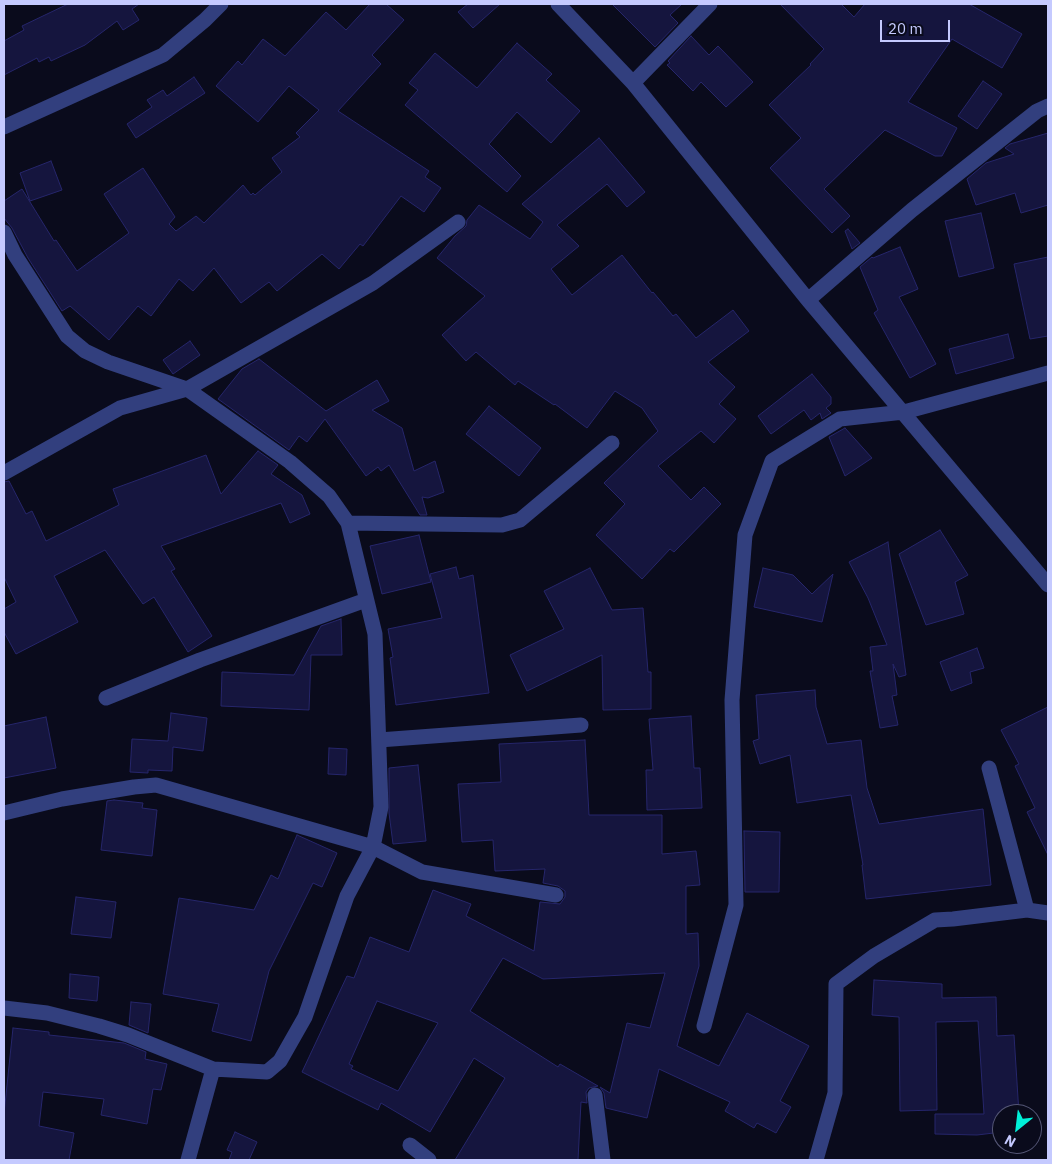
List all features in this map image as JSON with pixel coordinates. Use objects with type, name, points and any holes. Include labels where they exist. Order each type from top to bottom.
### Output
[{"type":"street","points":[[4,127],[163,55],[221,4]]},
{"type":"street","points":[[558,4],[633,83],[808,300],[1048,585]]},
{"type":"street","points":[[633,83],[710,4]]},
{"type":"street","points":[[808,300],[912,210],[1037,111],[1048,106]]},
{"type":"street","points":[[4,473],[120,408],[187,389],[373,284],[458,222]]},
{"type":"street","points":[[4,232],[15,255],[67,336],[85,351],[108,362],[187,389],[290,462],[329,496],[348,523],[375,634],[381,807],[373,847],[347,896],[305,1017],[280,1061],[267,1072],[213,1069],[99,1026],[47,1013],[4,1008]]},
{"type":"street","points":[[704,1026],[736,905],[732,700],[745,535],[772,461],[840,419],[904,412],[1048,374]]},
{"type":"street","points":[[348,523],[502,525],[520,520],[612,443]]},
{"type":"street","points":[[106,698],[200,660],[366,600]]},
{"type":"street","points":[[378,740],[580,725]]},
{"type":"street","points":[[989,768],[1027,910]]},
{"type":"street","points":[[4,813],[62,800],[156,785],[373,847],[422,872],[556,895]]},
{"type":"street","points":[[816,1160],[835,1093],[836,984],[874,956],[935,920],[1027,910],[1048,913]]},
{"type":"street","points":[[188,1160],[213,1069]]},
{"type":"street","points":[[595,1096],[603,1160]]},
{"type":"street","points":[[410,1145],[429,1160]]},
{"type":"building","points":[[68,4],[139,4],[132,9],[139,20],[123,30],[117,21],[85,45],[51,61],[49,57],[39,62],[37,58],[4,75],[4,41],[24,30],[22,26]]},
{"type":"building","points":[[370,4],[386,4],[404,20],[372,55],[381,64],[338,111],[429,171],[425,177],[441,188],[424,212],[401,196],[363,246],[360,244],[339,269],[322,254],[277,291],[269,282],[241,303],[214,268],[193,291],[179,279],[151,316],[138,306],[109,340],[70,306],[62,311],[4,218],[4,201],[22,189],[54,241],[56,240],[77,271],[129,233],[104,194],[143,168],[175,217],[169,224],[176,231],[196,216],[204,223],[243,185],[251,195],[253,193],[255,195],[282,172],[272,158],[300,137],[296,133],[319,110],[289,86],[258,122],[216,86],[238,61],[242,65],[263,39],[285,56],[326,12],[346,30]]},
{"type":"building","points":[[468,4],[500,4],[473,28],[458,12]]},
{"type":"building","points":[[612,4],[682,4],[670,15],[678,23],[655,47]]},
{"type":"building","points":[[780,4],[841,4],[854,17],[865,4],[969,4],[1022,34],[1002,68],[952,39],[908,102],[957,128],[942,156],[935,156],[885,130],[824,189],[850,216],[832,233],[770,168],[801,138],[769,105],[811,65],[824,49]]},
{"type":"building","points":[[691,36],[709,55],[718,46],[753,82],[726,107],[701,82],[693,91],[667,65],[670,63],[668,61]]},
{"type":"building","points":[[517,43],[552,74],[546,80],[580,111],[551,143],[517,112],[489,144],[521,176],[507,192],[405,105],[418,90],[409,83],[435,53],[477,88]]},
{"type":"building","points":[[194,77],[205,93],[136,138],[127,124],[152,107],[147,100],[163,90],[167,96]]},
{"type":"building","points":[[983,81],[1002,94],[977,129],[958,116]]},
{"type":"building","points":[[1048,133],[1048,205],[1021,213],[1015,193],[976,205],[967,179],[986,163],[1014,154],[1005,148],[1010,144]]},
{"type":"building","points":[[599,138],[645,192],[627,207],[607,184],[557,225],[579,246],[551,269],[572,295],[622,255],[652,293],[673,316],[676,314],[696,338],[733,310],[749,331],[708,362],[735,387],[719,404],[736,419],[714,443],[701,431],[658,466],[691,500],[704,487],[721,504],[674,552],[670,549],[642,579],[596,535],[625,504],[604,483],[658,431],[642,408],[615,391],[587,428],[555,404],[518,381],[515,385],[476,352],[466,361],[442,335],[485,296],[437,258],[466,226],[467,220],[479,205],[530,239],[543,222],[522,204]]},
{"type":"building","points":[[51,161],[62,190],[30,201],[20,173]]},
{"type":"building","points":[[981,213],[994,268],[959,277],[945,221]]},
{"type":"building","points":[[848,229],[860,243],[852,249],[845,231]]},
{"type":"building","points":[[900,247],[918,289],[899,297],[936,364],[910,378],[874,313],[878,310],[860,267],[872,257]]},
{"type":"building","points":[[1048,257],[1048,336],[1030,339],[1014,264]]},
{"type":"building","points":[[1008,334],[1014,358],[956,374],[949,349]]},
{"type":"building","points":[[190,341],[200,355],[173,374],[163,360]]},
{"type":"building","points":[[259,359],[326,411],[377,380],[389,401],[372,410],[402,428],[414,471],[435,461],[444,492],[428,498],[422,497],[427,515],[420,515],[389,465],[381,471],[378,467],[366,476],[325,419],[307,442],[299,436],[289,450],[218,399],[242,369]]},
{"type":"building","points":[[812,374],[831,397],[831,404],[826,408],[831,413],[822,419],[820,413],[811,420],[804,410],[771,434],[758,416]]},
{"type":"building","points":[[489,406],[541,448],[519,476],[466,434]]},
{"type":"building","points":[[845,428],[872,458],[845,476],[829,437]]},
{"type":"building","points":[[258,451],[278,465],[271,474],[302,495],[310,514],[290,523],[281,503],[161,546],[175,569],[171,571],[212,636],[188,652],[154,597],[143,604],[105,550],[54,576],[78,622],[16,654],[4,632],[4,609],[16,602],[4,577],[4,482],[9,481],[26,514],[32,511],[46,541],[119,505],[113,489],[206,455],[221,494]]},
{"type":"building","points":[[940,530],[968,575],[955,582],[964,614],[926,625],[899,554]]},
{"type":"building","points":[[419,535],[431,582],[382,594],[370,546]]},
{"type":"building","points":[[888,542],[906,675],[899,677],[893,664],[897,695],[892,696],[898,725],[880,728],[870,671],[873,671],[870,647],[887,645],[868,598],[849,562]]},
{"type":"building","points":[[456,567],[459,579],[473,575],[489,693],[396,705],[390,658],[393,657],[388,629],[442,618],[430,574]]},
{"type":"building","points":[[590,568],[612,610],[643,608],[648,672],[651,672],[651,709],[603,710],[602,655],[527,691],[510,655],[564,629],[544,591]]},
{"type":"building","points":[[763,568],[793,575],[812,594],[833,574],[822,622],[754,607]]},
{"type":"building","points":[[341,619],[342,655],[311,655],[309,710],[221,706],[222,672],[294,675],[321,626]]},
{"type":"building","points":[[977,648],[984,668],[970,672],[972,683],[951,691],[940,662]]},
{"type":"building","points":[[815,690],[816,707],[827,744],[861,740],[867,788],[879,824],[983,809],[991,885],[866,899],[863,865],[851,795],[797,803],[790,755],[760,764],[753,741],[759,739],[756,695]]},
{"type":"building","points":[[1048,707],[1048,855],[1027,812],[1035,808],[1015,766],[1019,764],[1001,730]]},
{"type":"building","points":[[171,713],[207,718],[203,751],[173,747],[172,771],[148,770],[148,773],[130,772],[132,739],[168,741]]},
{"type":"building","points":[[691,716],[694,768],[700,768],[702,808],[647,810],[646,770],[653,770],[649,719]]},
{"type":"building","points":[[46,717],[56,768],[4,778],[4,726]]},
{"type":"building","points":[[585,740],[589,815],[662,815],[662,854],[696,851],[700,885],[686,886],[686,934],[698,933],[699,966],[677,1046],[719,1066],[747,1013],[809,1046],[780,1101],[791,1107],[776,1133],[757,1123],[754,1128],[725,1111],[730,1102],[659,1069],[647,1118],[606,1108],[604,1093],[600,1087],[610,1093],[627,1023],[650,1028],[665,973],[543,979],[503,958],[470,1011],[558,1067],[560,1064],[598,1086],[589,1088],[586,1092],[587,1103],[581,1102],[578,1160],[455,1160],[505,1078],[474,1058],[430,1132],[381,1103],[378,1110],[302,1072],[347,976],[354,978],[370,937],[409,952],[433,890],[471,904],[466,916],[534,951],[540,902],[560,904],[565,897],[565,891],[558,886],[543,883],[545,869],[495,871],[493,840],[462,842],[458,784],[501,782],[499,744]],"holes":[[[377,1001],[438,1023],[398,1091],[351,1069],[353,1066],[349,1064]]]},
{"type":"building","points":[[329,748],[347,749],[346,775],[328,774]]},
{"type":"building","points":[[418,765],[426,841],[393,844],[389,813],[389,768]]},
{"type":"building","points":[[107,801],[143,803],[142,808],[157,810],[152,856],[101,850]]},
{"type":"building","points":[[744,831],[780,832],[779,892],[745,892]]},
{"type":"building","points":[[297,835],[337,853],[322,887],[313,883],[269,971],[251,1041],[212,1031],[219,1004],[163,994],[179,898],[254,910],[271,875],[278,879]]},
{"type":"building","points":[[76,897],[116,902],[111,938],[71,934]]},
{"type":"building","points":[[70,974],[99,977],[97,1001],[69,998]]},
{"type":"building","points":[[874,980],[942,984],[942,998],[996,997],[997,1036],[1014,1035],[1018,1104],[992,1104],[992,1133],[977,1135],[935,1134],[935,1114],[984,1114],[978,1021],[936,1022],[937,1110],[900,1111],[899,1017],[872,1015]]},
{"type":"building","points":[[131,1002],[151,1004],[148,1033],[129,1025]]},
{"type":"building","points":[[13,1028],[49,1032],[49,1035],[124,1043],[146,1052],[145,1059],[167,1064],[161,1090],[153,1089],[147,1124],[101,1115],[104,1099],[43,1092],[39,1126],[74,1133],[69,1160],[4,1160],[4,1114]]},
{"type":"building","points":[[235,1132],[257,1142],[249,1160],[229,1160],[232,1152],[227,1150]]}]
